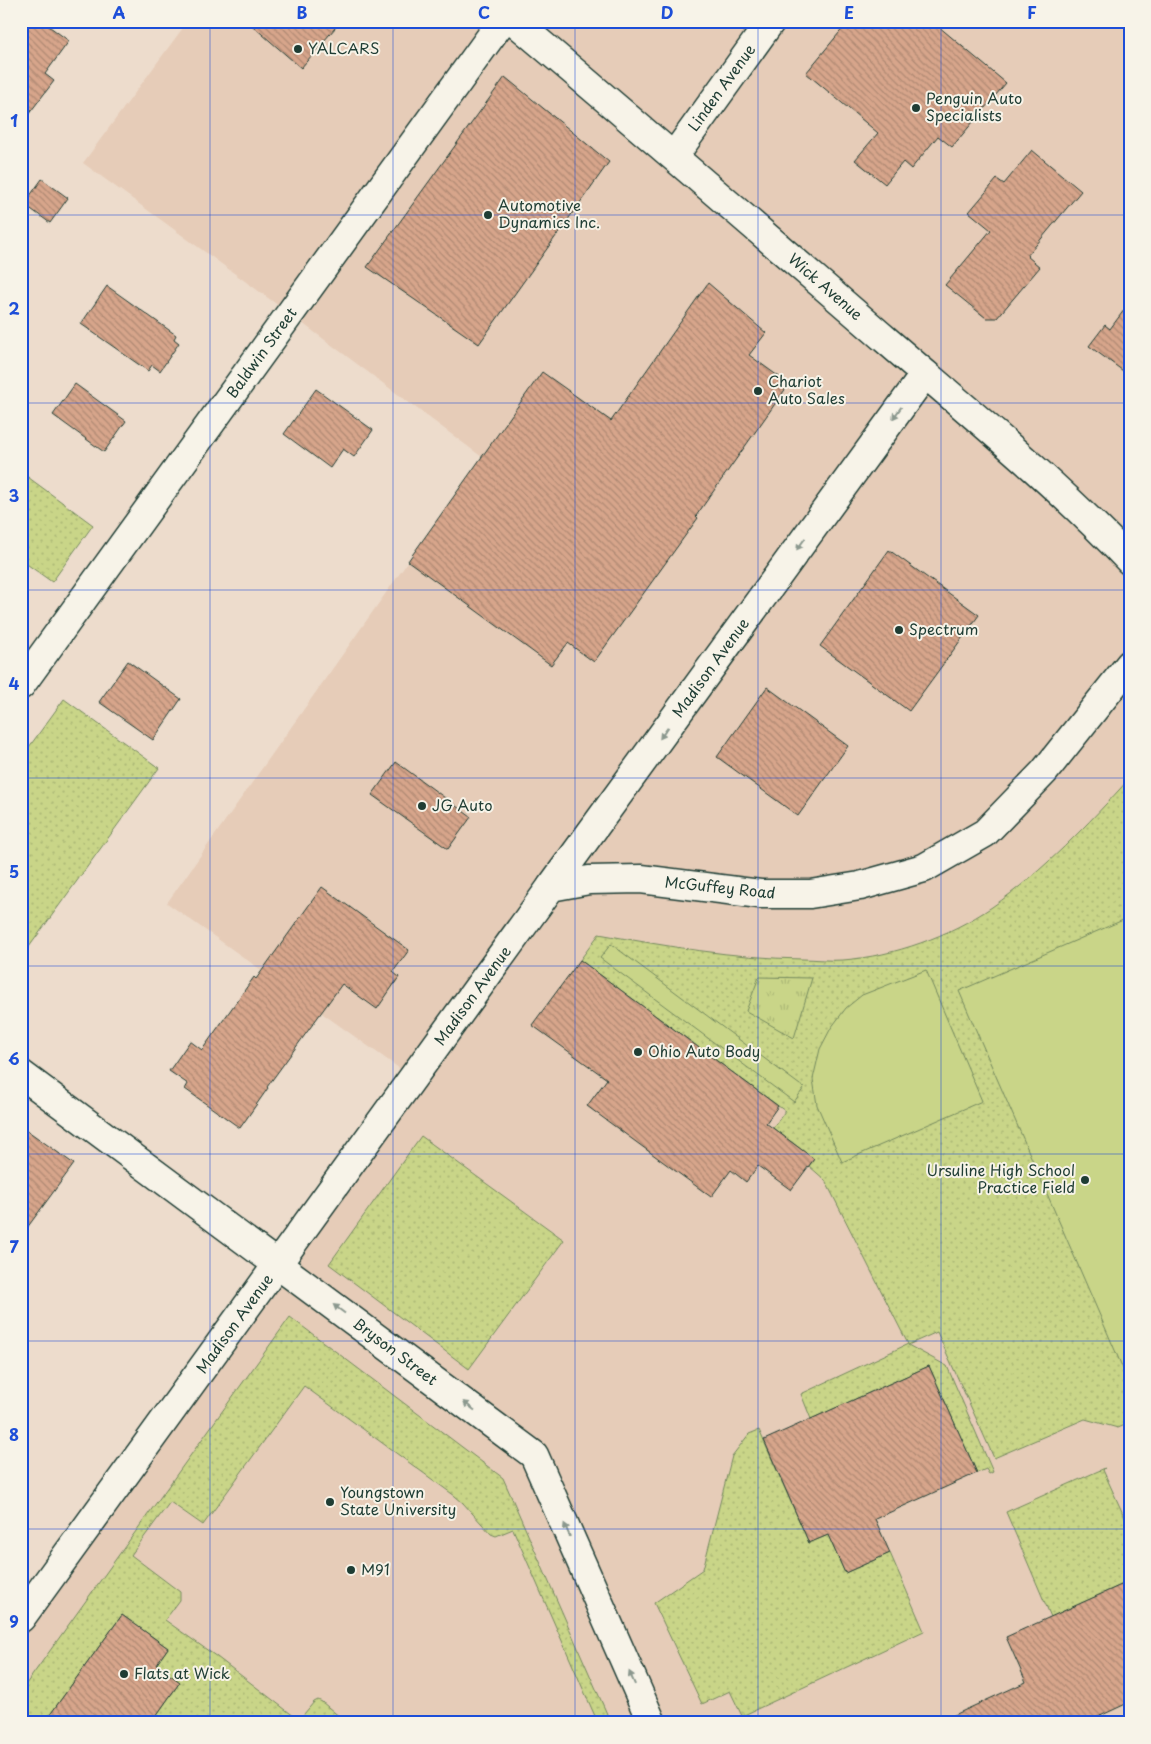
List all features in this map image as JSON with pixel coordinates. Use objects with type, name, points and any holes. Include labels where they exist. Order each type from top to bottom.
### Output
[{"type":"street","name":"Baldwin Street","points":[[21,685],[502,21]]},
{"type":"street","name":"Wick Avenue","points":[[514,21],[674,156],[925,374],[1089,518],[1130,561]]},
{"type":"street","name":"Linden Avenue","points":[[674,156],[771,21]]},
{"type":"street","name":"Madison Avenue","points":[[21,1618],[925,374]]},
{"type":"street","name":"McGuffey Road","points":[[551,887],[589,880],[641,879],[760,894],[810,894],[860,886],[924,868],[985,833],[1044,772],[1130,664]]},
{"type":"street","name":"Bryson Street","points":[[21,1074],[534,1455],[652,1723]]},
{"type":"shaded area","points":[[188,21],[1124,21],[1130,26],[1130,1723],[21,1723],[21,1618],[413,1078],[167,903],[482,457],[83,163]]},
{"type":"green space","points":[[21,472],[93,525],[52,582],[21,560]]},
{"type":"green space","points":[[64,699],[159,768],[21,958],[21,758]]},
{"type":"green space","points":[[1130,778],[1130,1423],[1118,1428],[1085,1419],[994,1458],[937,1332],[908,1345],[947,1366],[993,1472],[989,1474],[986,1469],[977,1473],[929,1366],[811,1419],[801,1394],[908,1344],[825,1180],[809,1166],[814,1159],[773,1128],[785,1111],[580,960],[599,934],[725,954],[828,960],[863,958],[921,943],[958,927],[992,907],[1029,879],[1098,813]]},
{"type":"green space","name":"Ursuline High School Practice Field","points":[[1130,917],[1130,1368],[1124,1371],[959,991]]},
{"type":"green space","points":[[611,944],[804,1088],[794,1102],[600,958]]},
{"type":"green space","points":[[926,970],[982,1101],[842,1162],[817,1105],[813,1079],[820,1049],[831,1028],[846,1008],[862,995]]},
{"type":"green space","points":[[759,977],[812,978],[794,1038],[746,1011]]},
{"type":"green space","points":[[421,1136],[564,1240],[469,1369],[329,1264]]},
{"type":"green space","points":[[290,1317],[503,1478],[611,1723],[598,1723],[513,1529],[496,1536],[491,1534],[455,1496],[304,1386],[203,1525],[170,1502],[131,1555],[180,1592],[180,1600],[165,1620],[299,1720],[314,1702],[318,1700],[347,1723],[151,1723],[180,1682],[156,1665],[168,1648],[122,1615],[44,1723],[21,1723],[21,1691]]},
{"type":"green space","points":[[759,1430],[809,1543],[828,1535],[845,1573],[890,1553],[924,1631],[742,1716],[730,1691],[702,1704],[654,1603],[703,1569],[732,1456],[749,1434]]},
{"type":"green space","points":[[1105,1468],[1103,1470],[1130,1529],[1130,1581],[1051,1617],[1006,1512]]},
{"type":"building","points":[[21,21],[42,21],[69,41],[45,74],[54,81],[21,124]]},
{"type":"building","name":"YALCARS","points":[[247,21],[341,21],[301,68]]},
{"type":"building","name":"Penguin Auto Specialists","points":[[849,21],[932,21],[1006,83],[952,147],[938,136],[911,169],[903,162],[885,184],[855,160],[878,133],[806,73]]},
{"type":"building","name":"Automotive Dynamics Inc.","points":[[505,77],[609,162],[479,344],[367,267]]},
{"type":"building","points":[[1032,150],[1081,191],[1027,256],[1040,267],[997,318],[986,318],[945,285],[991,230],[969,212],[997,179],[1004,184]]},
{"type":"building","points":[[42,179],[68,198],[50,223],[24,204]]},
{"type":"building","points":[[708,283],[766,333],[749,355],[789,384],[696,516],[698,518],[594,662],[568,643],[551,665],[408,561],[542,372],[611,421]]},
{"type":"building","points":[[107,286],[176,335],[174,339],[179,343],[160,371],[152,365],[148,371],[81,324]]},
{"type":"building","points":[[1130,302],[1130,376],[1089,346],[1105,325],[1110,329]]},
{"type":"building","points":[[75,384],[126,421],[104,452],[53,415]]},
{"type":"building","points":[[316,389],[373,430],[354,457],[343,449],[330,468],[284,434]]},
{"type":"building","name":"Spectrum","points":[[889,550],[979,615],[909,711],[820,646]]},
{"type":"building","points":[[128,661],[181,699],[153,740],[99,702]]},
{"type":"building","points":[[767,687],[848,746],[798,816],[717,757]]},
{"type":"building","name":"JG Auto","points":[[396,762],[471,817],[448,849],[372,795]]},
{"type":"building","points":[[322,887],[409,950],[393,972],[399,977],[377,1009],[342,984],[267,1087],[240,1128],[185,1089],[188,1084],[169,1071],[190,1041],[202,1050]]},
{"type":"building","name":"Ohio Auto Body","points":[[580,960],[778,1106],[766,1123],[814,1159],[791,1190],[758,1166],[746,1182],[731,1170],[711,1197],[587,1106],[607,1079],[532,1025]]},
{"type":"building","points":[[21,1126],[74,1164],[21,1236]]},
{"type":"building","points":[[929,1366],[977,1473],[875,1519],[890,1553],[845,1573],[828,1535],[809,1543],[764,1440]]},
{"type":"building","points":[[1130,1581],[1130,1702],[1085,1723],[937,1723],[1026,1682],[1006,1637]]},
{"type":"building","name":"Flats at Wick","points":[[122,1615],[168,1648],[156,1665],[180,1682],[151,1723],[44,1723]]},
{"type":"place","name":"YALCARS","points":[[298,49]]},
{"type":"place","name":"Penguin Auto Specialists","points":[[916,108]]},
{"type":"place","name":"Automotive Dynamics Inc.","points":[[488,215]]},
{"type":"place","name":"Chariot Auto Sales","points":[[758,391]]},
{"type":"place","name":"Spectrum","points":[[899,630]]},
{"type":"place","name":"JG Auto","points":[[422,806]]},
{"type":"place","name":"Ohio Auto Body","points":[[638,1052]]},
{"type":"place","name":"Ursuline High School Practice Field","points":[[1085,1180]]},
{"type":"place","name":"Youngstown State University","points":[[330,1502]]},
{"type":"place","name":"M91","points":[[351,1570]]},
{"type":"place","name":"Flats at Wick","points":[[124,1674]]}]
